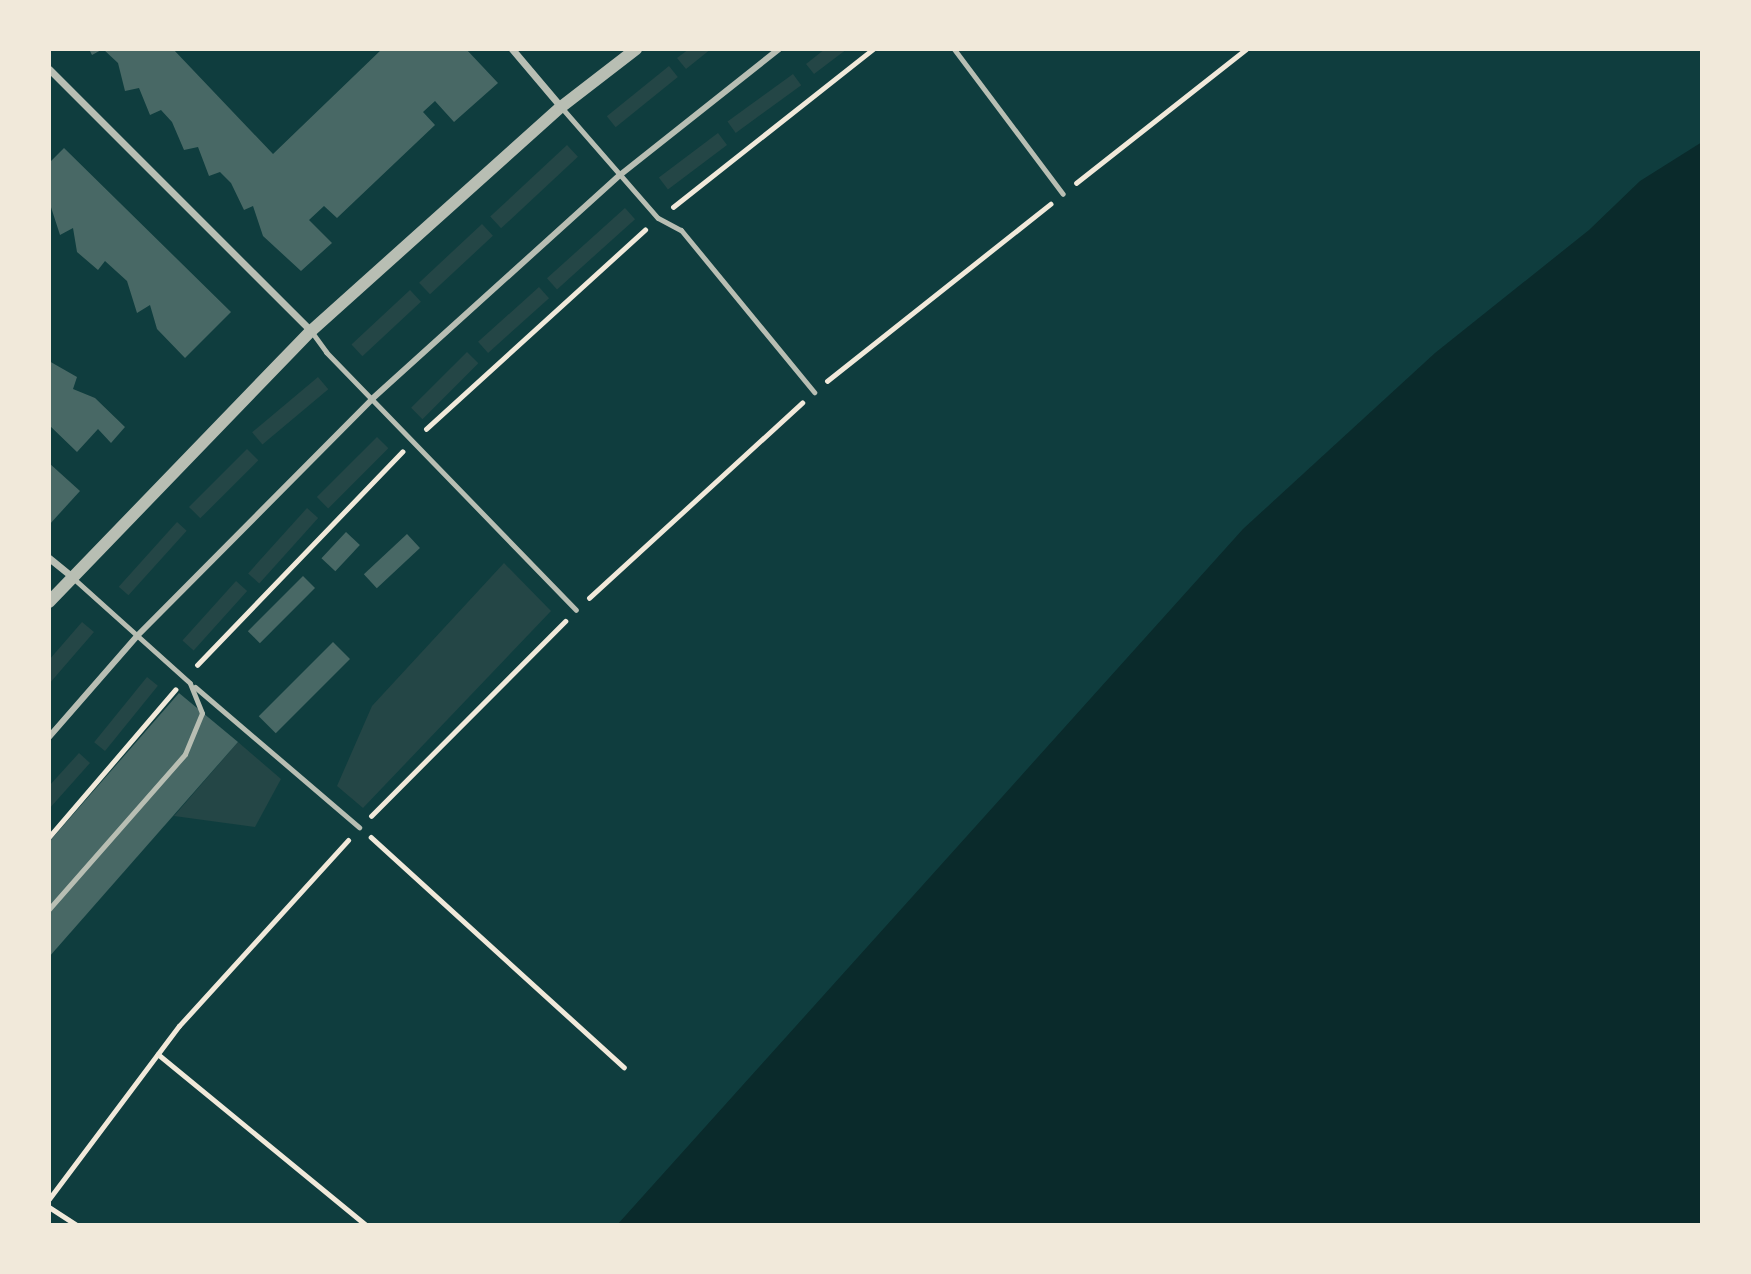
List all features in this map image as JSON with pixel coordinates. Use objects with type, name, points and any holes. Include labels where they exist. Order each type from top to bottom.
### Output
[{"type":"street","points":[[512,49],[561,107]]},
{"type":"street","points":[[49,601],[312,331],[561,107],[636,49]]},
{"type":"street","points":[[49,737],[137,636],[372,399],[621,175],[779,49]]},
{"type":"street","points":[[49,69],[312,331]]},
{"type":"street","points":[[49,558],[71,576]]},
{"type":"lane","points":[[954,49],[1063,194]]},
{"type":"lane","points":[[561,107],[658,218],[681,230],[814,392]]},
{"type":"lane","points":[[312,331],[372,399],[576,610]]},
{"type":"lane","points":[[71,576],[359,827]]},
{"type":"lane","points":[[49,909],[191,744],[202,713],[188,680]]},
{"type":"path","points":[[49,837],[188,680],[413,440],[658,218],[873,49]]},
{"type":"path","points":[[49,1199],[158,1054],[223,976],[359,827],[576,610],[814,392],[1246,49]]},
{"type":"path","points":[[359,827],[624,1067]]},
{"type":"path","points":[[158,1054],[366,1225]]},
{"type":"path","points":[[49,1207],[77,1225]]},
{"type":"shaded area","points":[[689,49],[711,49],[686,69],[677,58]]},
{"type":"shaded area","points":[[825,49],[847,49],[814,74],[806,64]]},
{"type":"shaded area","points":[[669,66],[678,77],[616,127],[607,116]]},
{"type":"shaded area","points":[[793,74],[801,85],[736,133],[727,122]]},
{"type":"shaded area","points":[[718,133],[727,145],[668,190],[659,178]]},
{"type":"shaded area","points":[[1702,142],[1702,1225],[617,1225],[1243,529],[1435,353],[1589,230],[1640,181]]},
{"type":"shaded area","points":[[567,145],[578,157],[501,228],[490,217]]},
{"type":"shaded area","points":[[625,208],[635,219],[557,289],[547,278]]},
{"type":"shaded area","points":[[482,224],[493,236],[430,294],[419,283]]},
{"type":"shaded area","points":[[539,287],[549,298],[488,353],[478,342]]},
{"type":"shaded area","points":[[410,290],[421,302],[362,356],[351,345]]},
{"type":"shaded area","points":[[467,352],[478,363],[422,419],[411,408]]},
{"type":"shaded area","points":[[318,377],[328,389],[262,445],[252,432]]},
{"type":"shaded area","points":[[377,437],[388,448],[328,508],[317,497]]},
{"type":"shaded area","points":[[247,449],[258,460],[200,518],[189,507]]},
{"type":"shaded area","points":[[307,508],[318,518],[259,583],[248,573]]},
{"type":"shaded area","points":[[177,522],[187,531],[128,595],[119,587]]},
{"type":"shaded area","points":[[504,563],[551,611],[363,808],[337,786],[372,706]]},
{"type":"shaded area","points":[[236,581],[247,591],[194,650],[182,640]]},
{"type":"shaded area","points":[[82,622],[94,632],[49,684],[49,660]]},
{"type":"shaded area","points":[[147,677],[158,686],[105,751],[94,742]]},
{"type":"shaded area","points":[[238,742],[281,779],[255,827],[174,816]]},
{"type":"shaded area","points":[[79,753],[90,763],[49,809],[49,786]]},
{"type":"building","points":[[89,49],[103,49],[92,55]]},
{"type":"building","points":[[103,49],[173,49],[273,154],[382,49],[466,49],[498,83],[454,122],[435,101],[423,112],[435,125],[337,218],[324,206],[309,220],[332,243],[301,271],[263,236],[253,206],[244,210],[231,183],[220,172],[209,176],[198,147],[184,150],[172,122],[161,110],[150,115],[139,88],[125,91],[118,63]]},
{"type":"building","points":[[64,148],[231,312],[185,358],[157,329],[150,305],[137,313],[127,281],[105,261],[98,270],[77,252],[73,228],[60,235],[49,201],[49,163]]},
{"type":"building","points":[[49,361],[77,377],[73,389],[95,398],[125,427],[111,443],[98,429],[77,452],[49,425]]},
{"type":"building","points":[[49,463],[80,491],[49,525]]},
{"type":"building","points":[[346,532],[360,545],[335,571],[321,558]]},
{"type":"building","points":[[407,534],[420,548],[377,588],[364,574]]},
{"type":"building","points":[[303,576],[315,588],[260,643],[248,631]]},
{"type":"building","points":[[333,642],[350,659],[276,733],[259,716]]},
{"type":"building","points":[[179,693],[238,742],[49,957],[49,842]]}]
